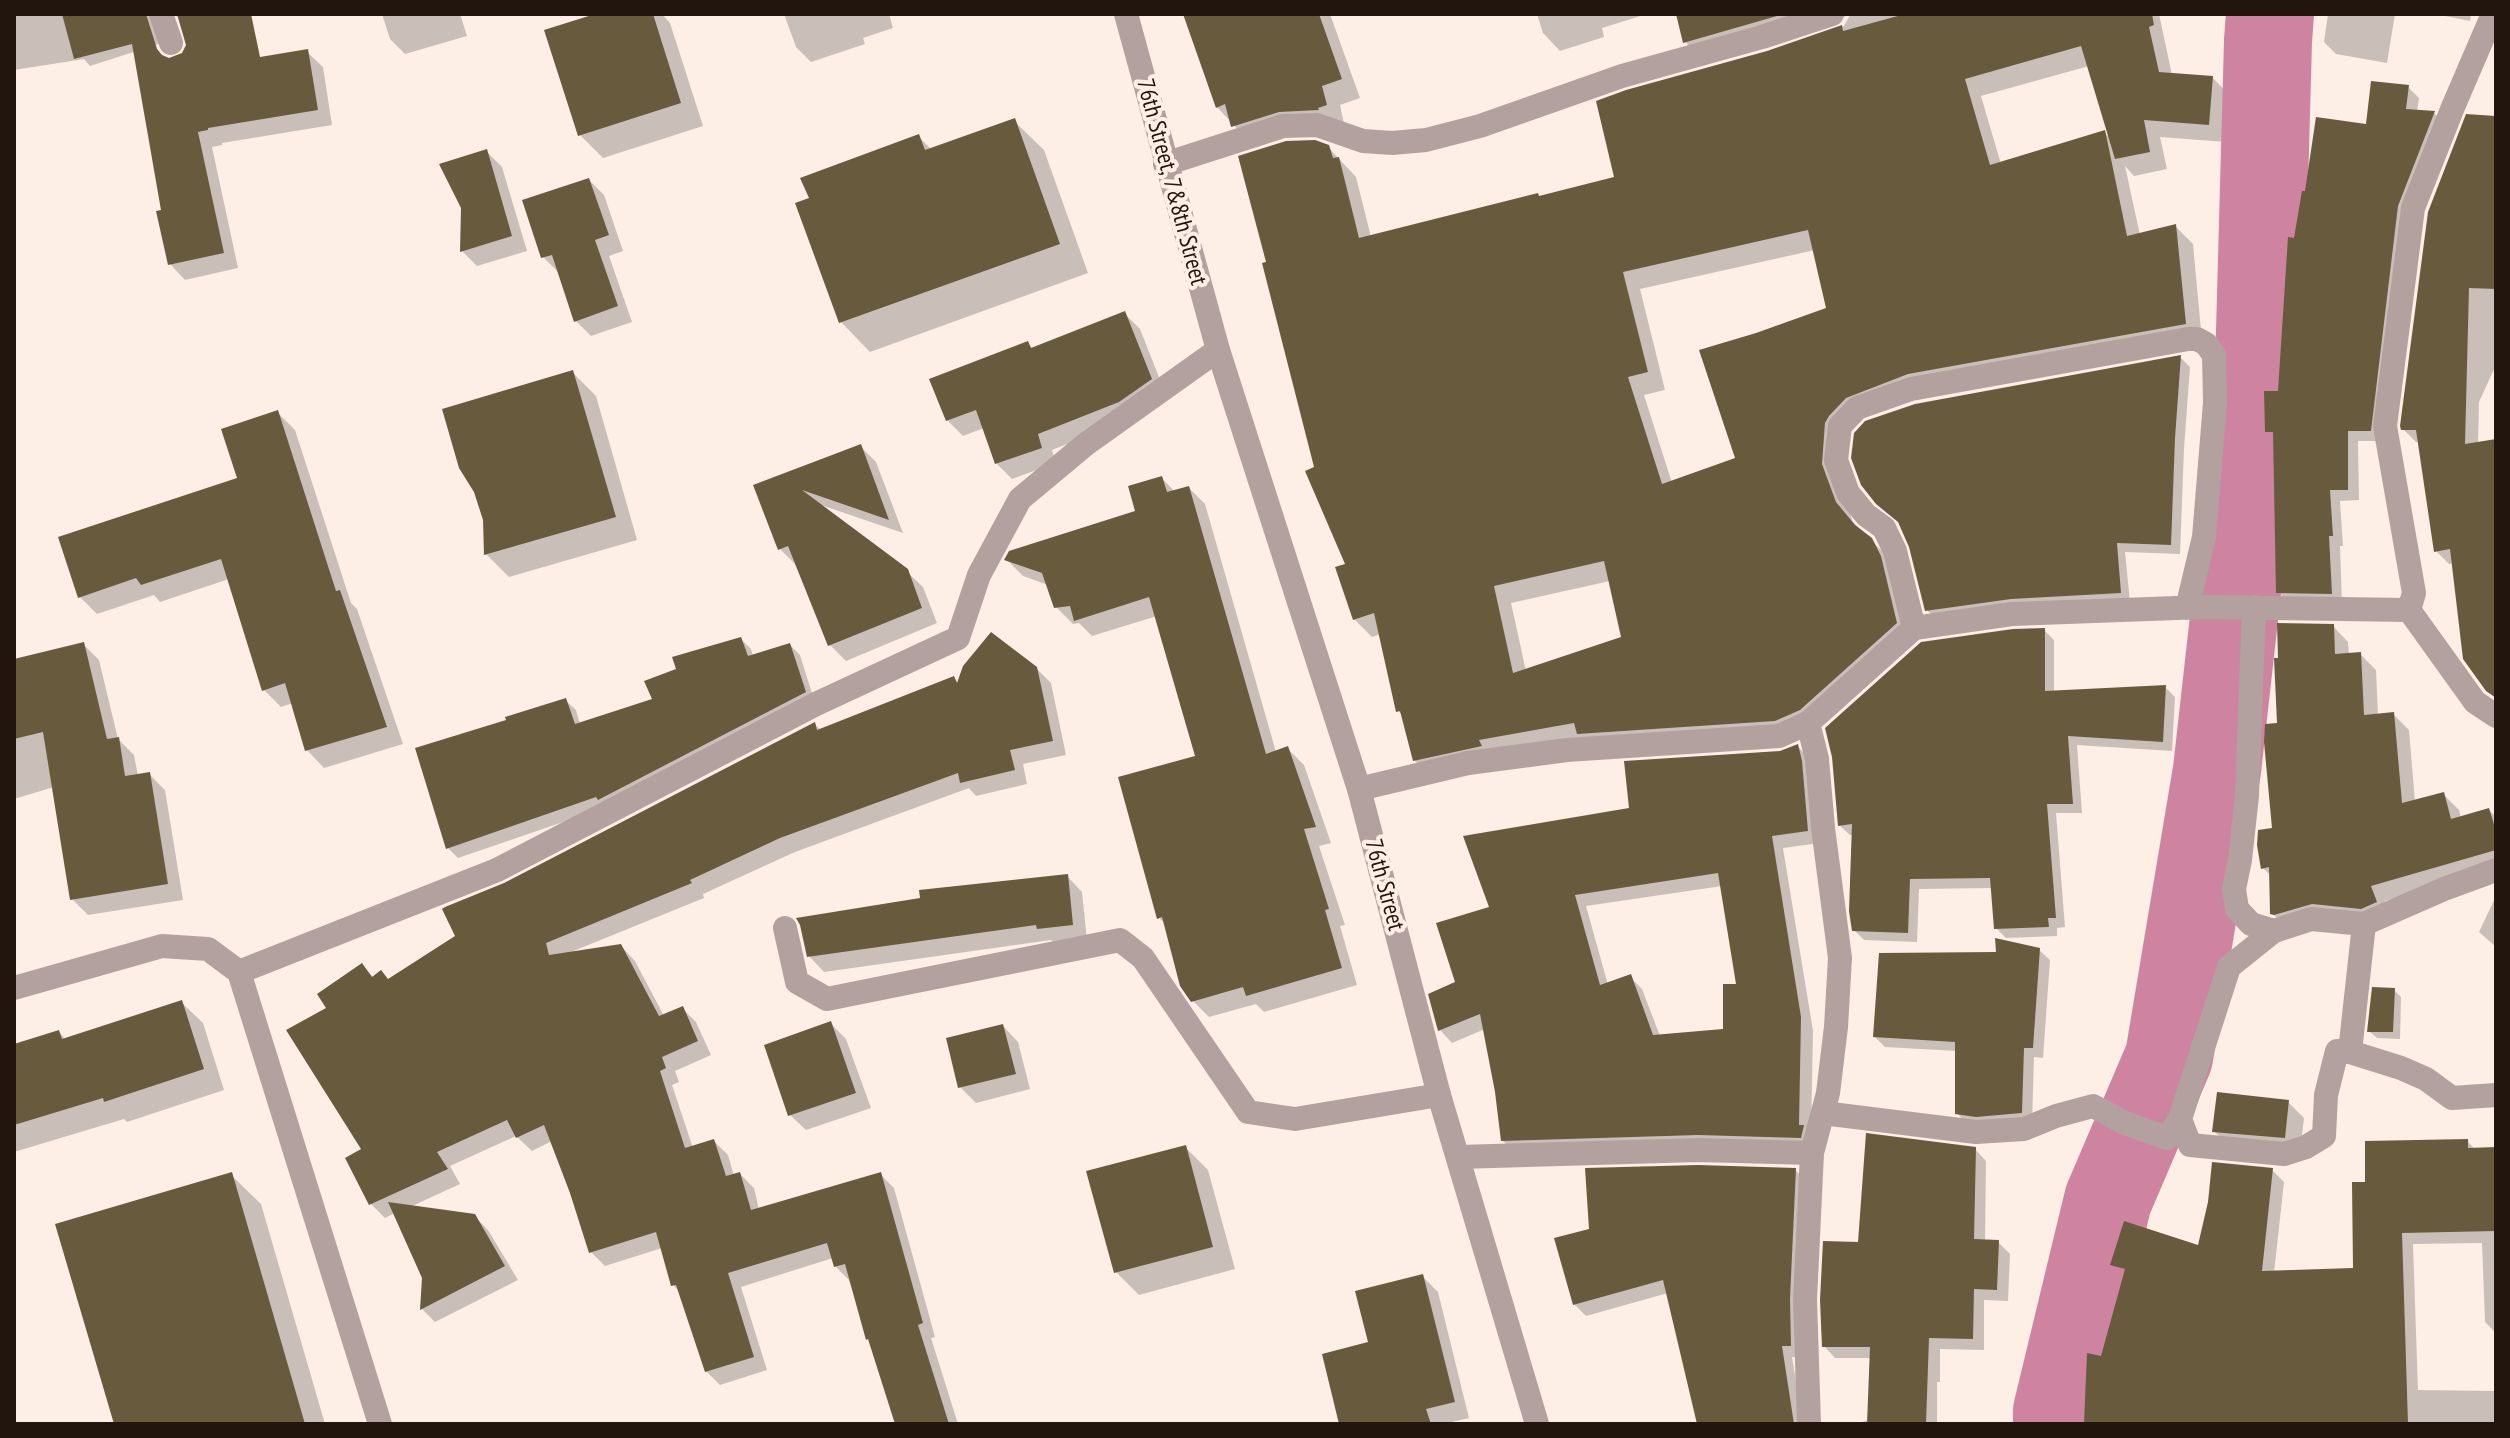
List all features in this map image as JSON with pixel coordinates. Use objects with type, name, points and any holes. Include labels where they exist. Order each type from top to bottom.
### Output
[{"type":"street","points":[[161,14],[171,43]]},
{"type":"street","name":"76th Street, 7&8th Street","points":[[1126,14],[1218,350]]},
{"type":"street","points":[[1165,164],[1283,126],[1317,125],[1363,141],[1392,143],[1426,140],[1480,126],[1622,76],[1832,14]]},
{"type":"street","points":[[2409,610],[2414,593],[2385,426],[2413,208],[2493,14]]},
{"type":"street","points":[[1914,628],[1895,551],[1884,528],[1866,515],[1848,493],[1836,460],[1840,426],[1857,408],[1911,389],[2188,339],[2197,339],[2206,344],[2214,355],[2215,403],[2196,607]]},
{"type":"street","points":[[239,972],[497,870],[816,704],[958,638],[979,575],[1020,499],[1086,444],[1218,350]]},
{"type":"street","name":"76th Street","points":[[1218,350],[1359,789],[1439,1095],[1537,1424]]},
{"type":"street","points":[[1359,789],[1468,763],[1567,750],[1779,736],[1808,723],[1914,628],[2012,614],[2196,607],[2409,610]]},
{"type":"street","points":[[2246,607],[2247,796],[2234,889],[2237,909],[2251,924],[2274,931]]},
{"type":"street","points":[[2409,610],[2475,702],[2496,716]]},
{"type":"street","points":[[1808,723],[1817,759],[1840,958],[1828,1093],[1812,1153],[1805,1300],[1809,1424]]},
{"type":"street","points":[[1823,1113],[1976,1132],[2024,1129],[2093,1106],[2125,1123],[2167,1138],[2180,1119],[2229,967],[2274,931],[2311,919],[2364,924],[2496,870]]},
{"type":"street","points":[[2350,1052],[2364,924]]},
{"type":"street","points":[[785,928],[797,982],[827,999],[1120,940],[1143,958],[1248,1112],[1295,1119],[1439,1095]]},
{"type":"street","points":[[14,988],[162,946],[208,949],[239,972],[380,1424]]},
{"type":"street","points":[[2180,1119],[2190,1145],[2284,1154],[2306,1147],[2324,1136],[2326,1095],[2337,1051],[2401,1068],[2426,1079],[2452,1098],[2496,1095]]},
{"type":"street","points":[[1458,1157],[1698,1150],[1812,1153]]},
{"type":"building","points":[[62,14],[146,14],[157,49],[169,58],[182,53],[186,45],[177,14],[251,14],[260,57],[308,49],[318,110],[198,132],[224,253],[168,265],[156,211],[161,210],[132,44],[74,59]]},
{"type":"building","points":[[595,14],[653,14],[681,103],[578,136],[544,30]]},
{"type":"building","points":[[1183,14],[1319,14],[1342,79],[1322,86],[1327,105],[1319,110],[1279,112],[1231,127],[1225,104],[1216,108]]},
{"type":"building","points":[[1676,14],[1784,14],[1683,43]]},
{"type":"building","points":[[1905,14],[2152,14],[2154,25],[2149,27],[2159,72],[2213,76],[2209,125],[2144,120],[2150,152],[2115,159],[2081,46],[1965,79],[1990,165],[2105,130],[2127,236],[2176,224],[2186,324],[1908,374],[1846,398],[1825,423],[1822,464],[1836,502],[1855,525],[1872,538],[1881,556],[1897,623],[1800,710],[1775,721],[1577,734],[1574,723],[1479,740],[1482,746],[1413,761],[1400,711],[1396,712],[1374,613],[1353,620],[1335,567],[1345,564],[1305,471],[1314,467],[1238,156],[1286,141],[1315,140],[1329,145],[1333,158],[1339,157],[1359,238],[1614,177],[1596,101],[1767,51],[1842,25],[1843,31]],"holes":[[[1808,230],[1826,308],[1699,350],[1735,458],[1662,484],[1628,377],[1648,372],[1623,272]],[[1604,561],[1621,637],[1513,673],[1494,586]]]},
{"type":"building","points":[[2371,81],[2409,85],[2406,109],[2435,111],[2398,206],[2371,431],[2348,431],[2348,490],[2330,490],[2332,594],[2276,593],[2273,432],[2265,432],[2264,391],[2278,391],[2288,237],[2294,238],[2302,191],[2305,191],[2316,117],[2366,124]]},
{"type":"building","points":[[2466,114],[2496,116],[2496,289],[2469,288],[2465,444],[2496,439],[2496,698],[2486,691],[2463,659],[2450,549],[2434,552],[2416,430],[2401,430],[2400,426],[2428,212]]},
{"type":"building","points":[[1015,118],[1060,244],[839,323],[795,203],[809,198],[800,178],[919,134],[925,150]]},
{"type":"building","points":[[487,149],[512,236],[460,252],[461,208],[439,164]]},
{"type":"building","points":[[589,178],[609,235],[595,240],[618,306],[574,322],[552,255],[541,258],[522,200]]},
{"type":"building","points":[[1125,311],[1152,379],[1119,402],[1038,434],[1042,448],[995,464],[976,410],[946,421],[929,379],[1028,341],[1031,348]]},
{"type":"building","points":[[2181,355],[2171,545],[2117,543],[2121,593],[2011,599],[1925,611],[1909,547],[1898,522],[1876,504],[1861,485],[1851,458],[1854,433],[1865,421],[1915,404]]},
{"type":"building","points":[[573,370],[616,517],[484,555],[483,520],[474,492],[459,468],[442,409]]},
{"type":"building","points":[[278,410],[336,591],[340,590],[387,727],[305,751],[285,683],[262,691],[221,559],[141,585],[136,578],[78,598],[58,537],[237,478],[221,429]]},
{"type":"building","points":[[861,444],[889,520],[802,490],[908,569],[922,608],[828,646],[788,546],[778,550],[753,485]]},
{"type":"building","points":[[1162,476],[1167,492],[1189,486],[1266,754],[1288,746],[1316,827],[1304,829],[1329,909],[1325,910],[1342,968],[1246,996],[1243,987],[1191,1002],[1180,986],[1162,917],[1157,919],[1118,777],[1195,756],[1149,597],[1074,621],[1070,606],[1054,608],[1042,573],[1004,560],[1009,551],[1135,511],[1128,486]]},
{"type":"building","points":[[2277,623],[2334,624],[2335,654],[2361,652],[2364,715],[2394,712],[2402,803],[2444,792],[2451,819],[2489,808],[2496,831],[2496,850],[2371,886],[2377,902],[2361,909],[2312,904],[2270,914],[2269,867],[2261,869],[2257,845],[2258,830],[2272,828],[2264,742],[2265,724],[2277,723],[2274,658],[2278,658]]},
{"type":"building","points":[[2045,628],[2045,691],[2166,685],[2163,742],[2068,736],[2073,804],[2047,804],[2056,918],[2048,918],[2049,927],[1994,929],[1990,878],[1910,879],[1908,933],[1852,931],[1849,911],[1852,824],[1838,826],[1832,757],[1825,728],[1921,642],[2013,629]]},
{"type":"building","points":[[991,632],[1037,667],[1053,741],[1010,750],[1015,770],[960,783],[958,773],[780,838],[690,880],[692,883],[546,943],[549,955],[621,944],[659,1016],[683,1006],[698,1041],[662,1057],[666,1068],[660,1071],[685,1148],[714,1139],[726,1176],[740,1172],[751,1210],[881,1172],[923,1323],[918,1325],[949,1424],[895,1424],[866,1340],[845,1264],[834,1267],[827,1243],[728,1273],[754,1357],[705,1372],[676,1285],[671,1286],[656,1232],[589,1253],[544,1125],[516,1138],[507,1120],[437,1152],[448,1169],[369,1205],[345,1158],[361,1149],[286,1030],[326,1008],[317,994],[362,963],[372,977],[381,970],[388,979],[455,936],[442,909],[445,907],[504,883],[815,722],[817,730],[954,676],[957,683],[963,666]]},
{"type":"building","points":[[741,637],[748,656],[790,643],[806,692],[598,800],[596,797],[446,849],[415,748],[566,698],[575,724],[652,699],[644,681],[676,669],[672,657]]},
{"type":"building","points":[[84,642],[107,739],[119,737],[125,776],[150,772],[168,884],[70,900],[43,732],[14,739],[14,659]]},
{"type":"building","points":[[1798,744],[1808,831],[1772,836],[1801,1017],[1799,1125],[1804,1125],[1801,1138],[1698,1135],[1501,1141],[1480,1014],[1438,1031],[1428,994],[1455,982],[1436,923],[1489,907],[1463,836],[1629,808],[1624,761],[1780,751]],"holes":[[[1718,873],[1736,984],[1723,984],[1723,1029],[1653,1035],[1631,974],[1600,985],[1575,895]]]},
{"type":"building","points":[[1068,874],[1073,925],[1037,929],[1036,925],[807,957],[796,918],[920,898],[919,890]]},
{"type":"building","points":[[1995,938],[2040,948],[2033,1048],[2024,1048],[2022,1113],[1976,1117],[1955,1114],[1955,1042],[1873,1037],[1879,953],[1996,952]]},
{"type":"building","points":[[2372,987],[2395,988],[2393,1032],[2367,1032]]},
{"type":"building","points":[[182,1000],[204,1069],[104,1102],[103,1098],[14,1125],[14,1044],[59,1030],[62,1039]]},
{"type":"building","points":[[831,1021],[856,1093],[788,1116],[764,1045]]},
{"type":"building","points":[[1003,1024],[1016,1074],[958,1088],[946,1038]]},
{"type":"building","points":[[2217,1092],[2289,1100],[2285,1138],[2212,1132]]},
{"type":"building","points":[[1866,1133],[1976,1147],[1974,1239],[1999,1240],[1997,1290],[1974,1289],[1973,1339],[1929,1338],[1926,1424],[1867,1424],[1870,1347],[1822,1347],[1820,1300],[1823,1241],[1858,1242]]},
{"type":"building","points":[[2468,1139],[2468,1148],[2496,1147],[2496,1231],[2402,1233],[2408,1424],[2084,1424],[2087,1353],[2101,1356],[2125,1269],[2110,1265],[2124,1221],[2198,1245],[2208,1202],[2212,1162],[2273,1168],[2262,1271],[2353,1268],[2352,1182],[2365,1182],[2365,1141]]},
{"type":"building","points":[[1186,1145],[1213,1247],[1114,1273],[1086,1171]]},
{"type":"building","points":[[1698,1165],[1796,1168],[1791,1346],[1782,1346],[1794,1424],[1697,1424],[1663,1280],[1573,1305],[1554,1238],[1589,1229],[1585,1168]]},
{"type":"building","points":[[232,1172],[305,1424],[114,1424],[55,1224]]},
{"type":"building","points":[[388,1202],[475,1214],[505,1266],[420,1310],[422,1278]]},
{"type":"building","points":[[1423,1274],[1455,1402],[1426,1409],[1431,1424],[1339,1424],[1322,1354],[1368,1342],[1355,1291]]},
{"type":"waterway","points":[[2057,1424],[2057,1411],[2108,1200],[2169,1057],[2217,770],[2258,404],[2270,14]]}]
